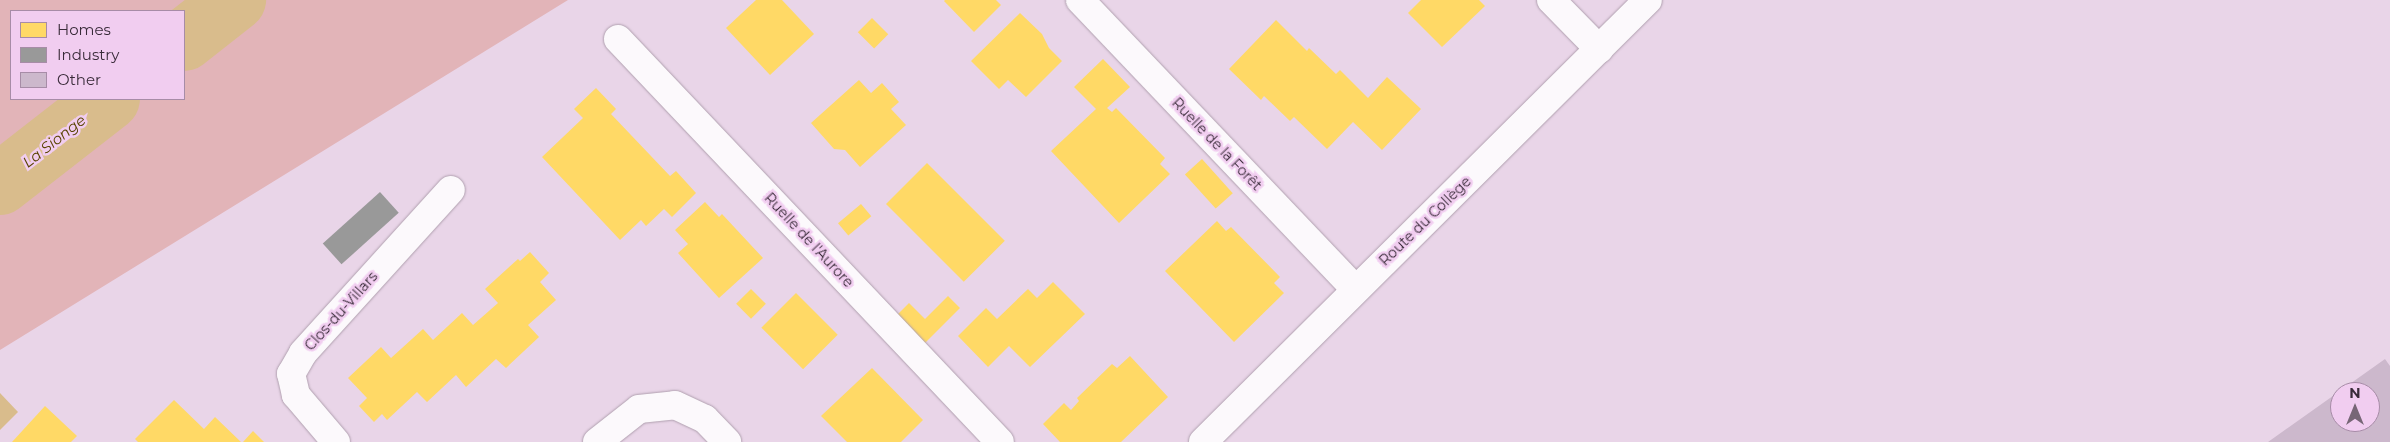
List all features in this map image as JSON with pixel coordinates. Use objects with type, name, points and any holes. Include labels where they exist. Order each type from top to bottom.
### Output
[{"type":"street","name":"Ruelle de la Forêt","points":[[1080,0],[1355,289]]},
{"type":"street","points":[[1550,0],[1599,49]]},
{"type":"street","name":"Route du Collège","points":[[1203,442],[1648,0]]},
{"type":"street","name":"Ruelle de l'Aurore","points":[[618,39],[1000,442]]},
{"type":"street","name":"Clos-du-Villars","points":[[336,442],[296,395],[291,374],[303,353],[451,190]]},
{"type":"street","points":[[597,442],[639,409],[675,405],[705,419],[727,442]]},
{"type":"shaded area","points":[[0,0],[568,0],[0,350]]},
{"type":"shaded area","points":[[0,393],[18,412],[0,430]]},
{"type":"building: Homes","points":[[756,0],[782,0],[814,34],[770,75],[726,28]]},
{"type":"building: Homes","points":[[945,0],[996,0],[1001,5],[974,32]]},
{"type":"building: Homes","points":[[1421,0],[1479,0],[1485,6],[1442,47],[1408,13]]},
{"type":"building: Homes","points":[[1020,13],[1042,34],[1049,48],[1062,61],[1026,97],[1008,80],[999,89],[971,61]]},
{"type":"building: Homes","points":[[872,18],[888,34],[874,48],[858,32]]},
{"type":"building: Homes","points":[[1276,20],[1307,51],[1309,48],[1336,74],[1340,70],[1368,98],[1387,77],[1421,109],[1382,150],[1353,122],[1327,149],[1294,117],[1290,121],[1264,96],[1261,100],[1229,69]]},
{"type":"building: Homes","points":[[1103,59],[1130,87],[1107,108],[1112,112],[1116,108],[1165,158],[1160,164],[1170,174],[1119,223],[1051,151],[1096,109],[1074,87]]},
{"type":"building: Homes","points":[[859,80],[871,93],[882,83],[899,102],[891,109],[906,125],[860,167],[845,150],[834,149],[811,123]]},
{"type":"building: Homes","points":[[596,88],[616,109],[611,114],[670,176],[676,171],[696,193],[672,217],[664,209],[646,226],[641,220],[620,240],[542,157],[583,118],[574,109]]},
{"type":"building: Homes","points":[[1202,159],[1233,193],[1216,209],[1185,174]]},
{"type":"building: Homes","points":[[927,163],[1005,241],[964,282],[886,204]]},
{"type":"building: Homes","points":[[705,202],[719,217],[722,214],[763,258],[719,298],[678,253],[688,244],[675,230]]},
{"type":"building: Homes","points":[[861,204],[871,216],[848,236],[838,223]]},
{"type":"building: Homes","points":[[1217,221],[1226,231],[1231,227],[1280,277],[1274,283],[1284,293],[1234,342],[1165,271]]},
{"type":"building: Homes","points":[[530,252],[549,273],[540,282],[556,300],[528,325],[539,337],[506,368],[496,359],[466,387],[456,375],[427,402],[417,392],[387,420],[382,414],[374,422],[359,406],[367,398],[348,378],[381,347],[391,358],[423,329],[433,340],[462,313],[473,325],[498,303],[485,289],[518,259],[520,261]]},
{"type":"building: Homes","points":[[1053,282],[1085,314],[1030,367],[1009,346],[988,367],[958,336],[986,308],[997,319],[1028,289],[1037,298]]},
{"type":"building: Homes","points":[[751,289],[766,304],[751,319],[736,304]]},
{"type":"building: Homes","points":[[796,293],[838,335],[803,369],[761,328]]},
{"type":"building: Homes","points":[[948,296],[960,308],[922,346],[894,318],[909,303],[925,319]]},
{"type":"building: Homes","points":[[1130,356],[1168,397],[1121,442],[1060,442],[1043,424],[1064,403],[1071,410],[1079,401],[1077,398],[1112,364],[1117,368]]},
{"type":"building: Homes","points":[[872,368],[923,420],[901,442],[847,442],[821,416]]},
{"type":"building: Homes","points":[[174,400],[204,429],[215,417],[241,442],[138,442],[135,439]]},
{"type":"building: Homes","points":[[45,406],[77,436],[71,442],[12,442]]},
{"type":"building: Homes","points":[[253,431],[264,442],[243,442]]},
{"type":"building: Industry","points":[[380,192],[399,213],[342,264],[323,244]]},
{"type":"building: Other","points":[[2385,359],[2390,366],[2390,442],[2268,442],[2330,398],[2330,432],[2380,432],[2380,382],[2353,382]]},
{"type":"waterway","name":"La Sionge","points":[[185,39],[235,0]]},
{"type":"waterway","name":"La Sionge","points":[[0,184],[108,100]]}]
